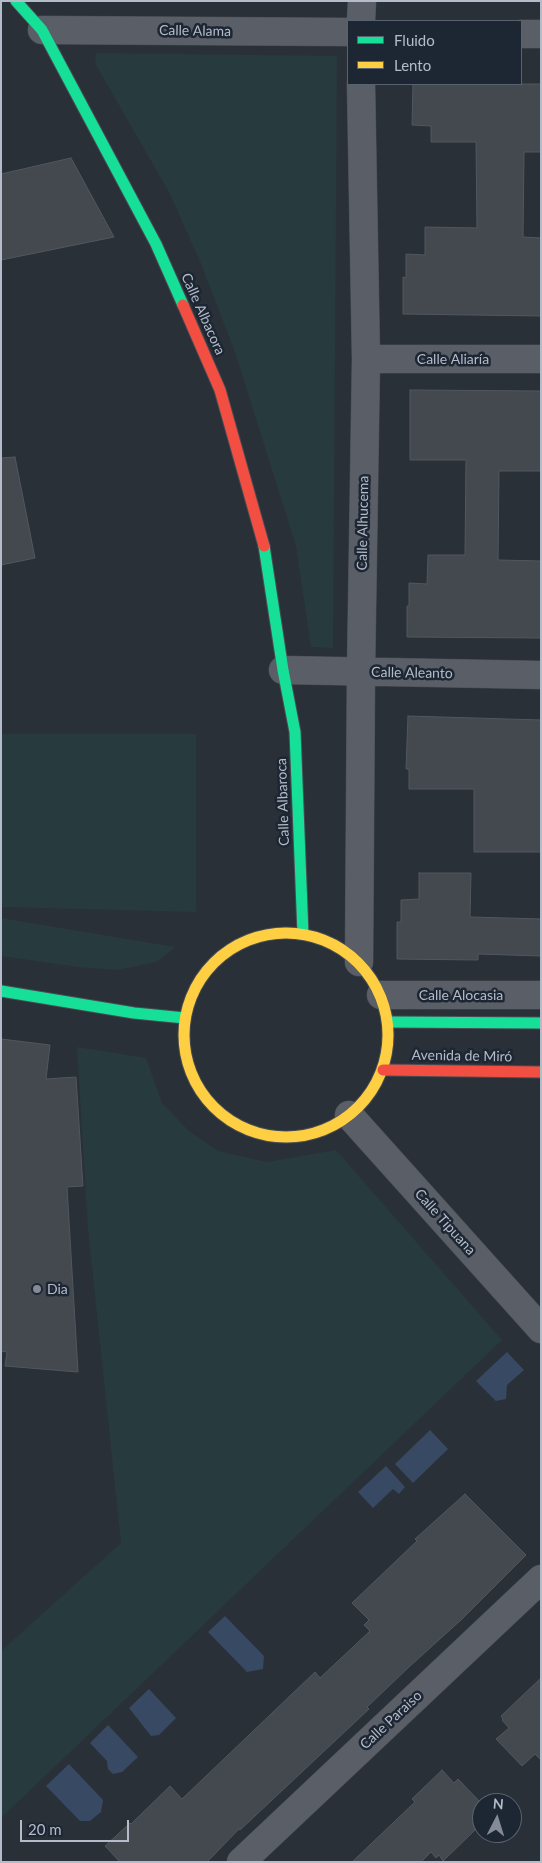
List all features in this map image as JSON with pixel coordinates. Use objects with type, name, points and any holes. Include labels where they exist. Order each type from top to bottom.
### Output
[{"type":"main road","name":"Calle Albacora","points":[[16,1],[42,30],[156,244],[220,390],[265,549],[284,670]]},
{"type":"main road","name":"Calle Albaroca","points":[[284,670],[295,732],[303,934]]},
{"type":"main road","points":[[271,933],[303,934],[333,944],[359,962],[372,978],[381,995],[388,1022],[388,1047],[383,1070],[365,1100],[340,1122],[309,1134],[276,1136],[243,1128],[216,1109],[196,1083],[185,1052],[185,1018],[195,988],[214,962],[240,943],[271,933]]},
{"type":"main road","points":[[1,991],[134,1013],[185,1018]]},
{"type":"main road","points":[[388,1022],[541,1023]]},
{"type":"main road","name":"Avenida de Miró","points":[[383,1070],[541,1072]]},
{"type":"street","points":[[361,20],[362,1]]},
{"type":"street","name":"Calle Alama","points":[[42,30],[347,32]]},
{"type":"street","points":[[522,34],[541,34]]},
{"type":"street","name":"Calle Alhucema","points":[[359,962],[366,359],[362,85]]},
{"type":"street","name":"Calle Aliaría","points":[[366,359],[541,359]]},
{"type":"street","name":"Calle Aleanto","points":[[284,670],[541,675]]},
{"type":"street","name":"Calle Alocasia","points":[[381,995],[541,995]]},
{"type":"street","name":"Calle Tipuana","points":[[349,1115],[541,1329]]},
{"type":"street","name":"Calle Paraiso","points":[[241,1862],[541,1579]]},
{"type":"green space","points":[[96,53],[337,56],[333,648],[311,647],[296,546],[236,355],[202,266],[170,194],[95,63]]},
{"type":"green space","points":[[1,734],[196,734],[196,912],[1,907]]},
{"type":"green space","points":[[1,918],[176,947],[156,962],[118,970],[78,967],[1,956]]},
{"type":"green space","points":[[77,1047],[146,1058],[162,1103],[189,1131],[218,1151],[267,1162],[336,1150],[502,1340],[1,1818],[1,1651],[121,1543],[88,1229]]},
{"type":"water","points":[[507,1352],[524,1370],[507,1385],[506,1399],[496,1401],[476,1381]]},
{"type":"water","points":[[430,1430],[448,1449],[413,1483],[395,1464]]},
{"type":"water","points":[[386,1466],[405,1487],[399,1494],[393,1489],[373,1508],[358,1492]]},
{"type":"water","points":[[225,1616],[264,1656],[263,1669],[247,1672],[208,1632]]},
{"type":"water","points":[[149,1689],[176,1718],[159,1735],[151,1736],[129,1708]]},
{"type":"water","points":[[108,1725],[138,1757],[122,1772],[113,1774],[108,1769],[107,1761],[90,1743]]},
{"type":"water","points":[[69,1764],[103,1800],[101,1812],[90,1821],[80,1821],[46,1786]]},
{"type":"building","points":[[541,84],[541,152],[524,152],[523,237],[541,238],[541,316],[403,314],[403,277],[406,278],[406,254],[425,255],[425,227],[477,228],[476,142],[431,142],[431,126],[412,125],[413,85]]},
{"type":"building","points":[[71,158],[114,237],[1,260],[1,174]]},
{"type":"building","points":[[410,390],[541,391],[541,471],[499,471],[498,560],[541,561],[541,638],[407,637],[409,583],[427,584],[428,555],[465,555],[466,460],[410,460]]},
{"type":"building","points":[[15,457],[35,558],[1,565],[1,458]]},
{"type":"building","points":[[408,716],[541,720],[541,852],[474,852],[474,789],[409,789],[409,769],[406,769]]},
{"type":"building","points":[[419,873],[471,873],[470,917],[541,919],[541,956],[478,954],[478,960],[397,959],[397,922],[401,922],[401,900],[419,899]]},
{"type":"building","points":[[1,1039],[50,1045],[46,1079],[76,1077],[83,1186],[67,1187],[78,1372],[5,1366],[7,1352],[1,1351]]},
{"type":"building","points":[[465,1494],[526,1555],[462,1619],[367,1707],[369,1709],[239,1829],[207,1862],[120,1862],[105,1846],[170,1786],[182,1799],[315,1672],[320,1678],[370,1631],[364,1625],[369,1620],[352,1603],[417,1541],[415,1539]]},
{"type":"building","points":[[541,1678],[541,1760],[535,1754],[522,1766],[496,1739],[509,1728],[501,1716]]},
{"type":"building","points":[[442,1770],[454,1783],[458,1779],[472,1794],[472,1833],[443,1861],[439,1855],[436,1858],[431,1852],[421,1862],[352,1862],[415,1802],[412,1799]]},
{"type":"traffic: fast","points":[[16,1],[42,30],[156,244],[183,305]]},
{"type":"traffic: fast","points":[[264,546],[283,670],[295,732],[303,934]]},
{"type":"traffic: fast","points":[[1,991],[134,1013],[185,1018]]},
{"type":"traffic: fast","points":[[388,1022],[541,1023]]},
{"type":"traffic: slow","points":[[286,933],[306,935],[334,945],[351,956],[365,970],[380,996],[386,1015],[388,1035],[386,1055],[376,1083],[365,1100],[351,1114],[325,1129],[306,1135],[286,1137],[266,1135],[238,1125],[221,1114],[207,1100],[192,1074],[186,1055],[184,1035],[186,1015],[196,987],[207,970],[221,956],[247,941],[266,935],[286,933]]},
{"type":"traffic: jam","points":[[183,305],[220,390],[264,546]]},
{"type":"traffic: jam","points":[[383,1070],[541,1072]]},
{"type":"place","name":"Dia","points":[[37,1289]]}]
